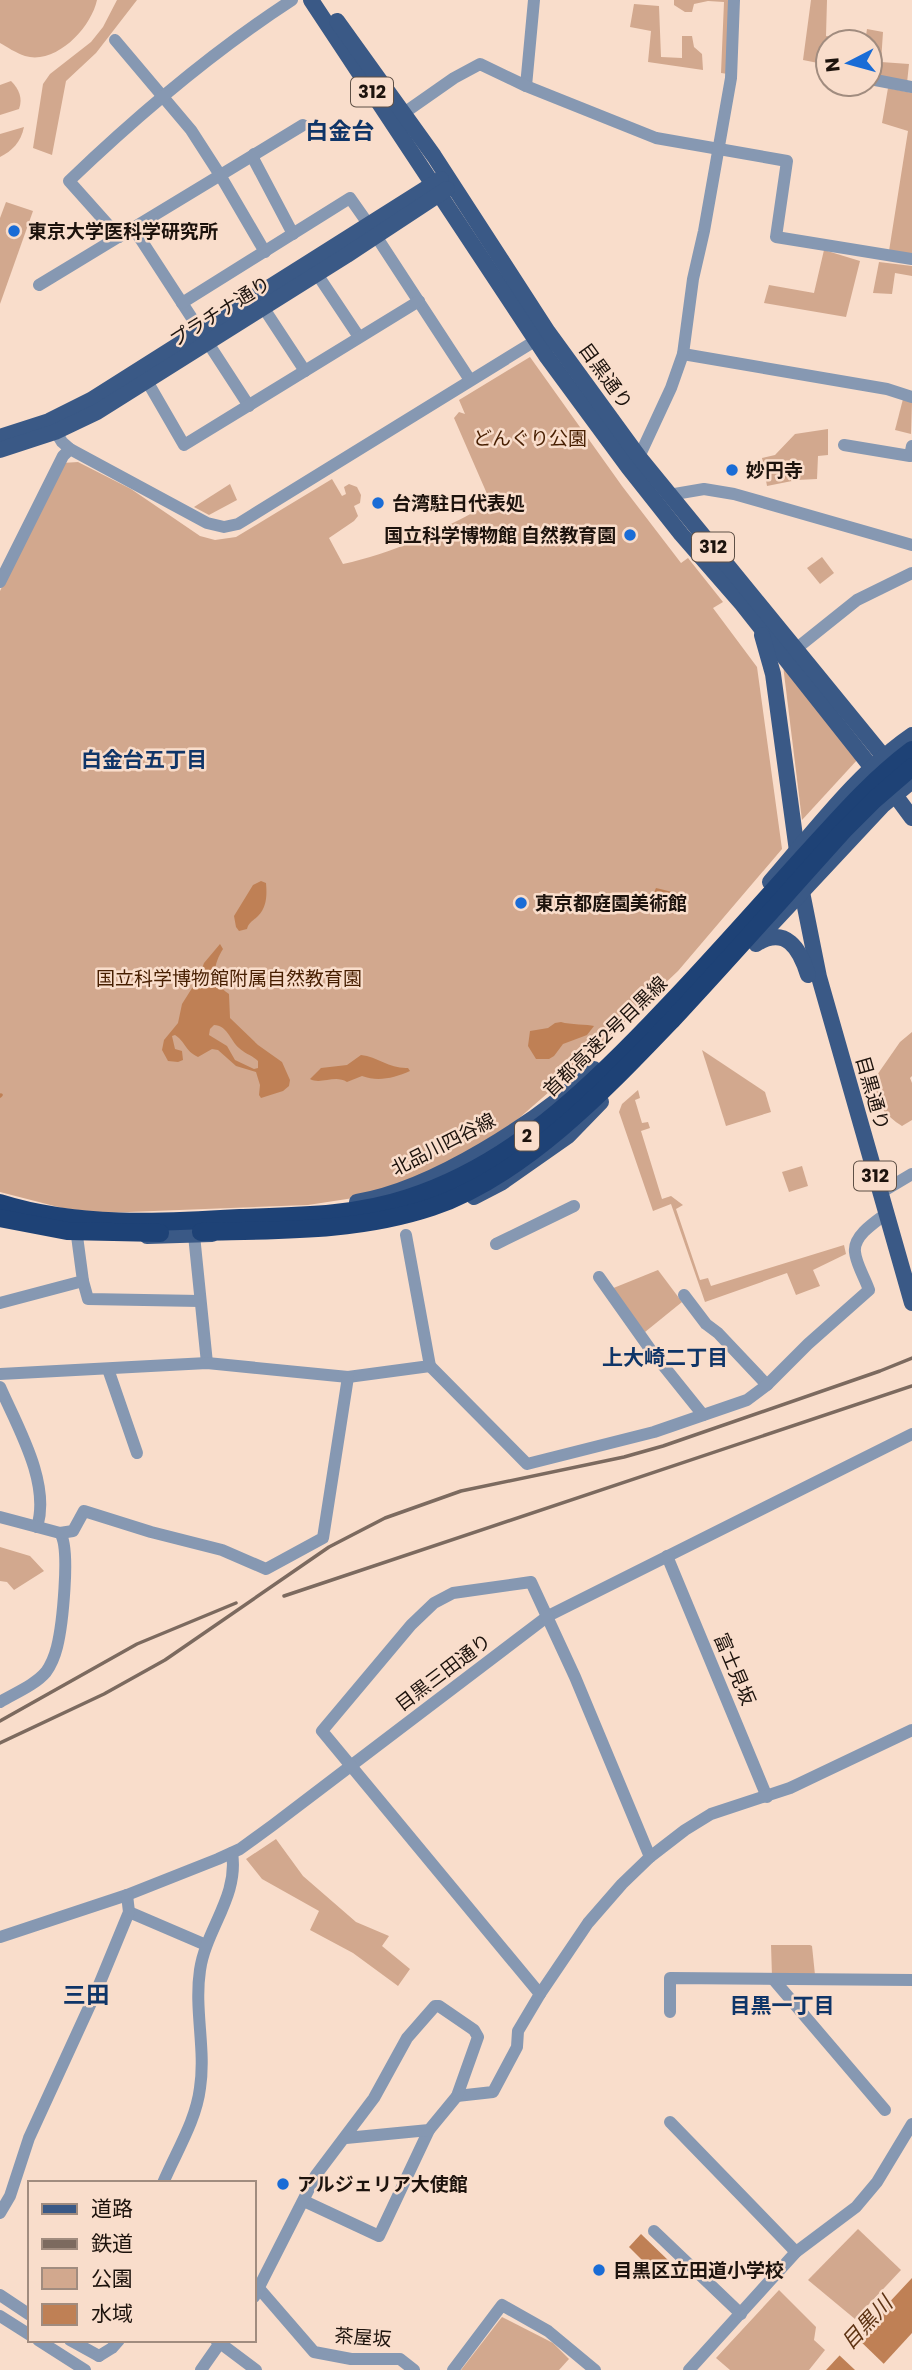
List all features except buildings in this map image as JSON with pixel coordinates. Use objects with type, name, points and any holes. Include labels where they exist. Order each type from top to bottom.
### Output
[{"type":"highway","name":"首都高速2号目黒線","points":[[0,1219],[67,1231],[115,1233],[315,1229],[362,1225],[479,1168],[522,1140],[571,1102],[688,985],[866,789],[912,750]]},
{"type":"highway","name":"首都高速2号目黒線","points":[[0,1203],[69,1218],[147,1221],[386,1212],[434,1206],[486,1181],[530,1152],[582,1110],[697,993],[874,800],[912,767]]},
{"type":"highway","points":[[386,1212],[524,1127],[611,1049],[720,938]]},
{"type":"highway","points":[[386,1212],[431,1211],[458,1202],[502,1181],[552,1149],[598,1108],[700,1006],[750,947]]},
{"type":"main road","name":"目黒通り","points":[[311,0],[442,185],[628,467],[681,534],[878,762]]},
{"type":"main road","name":"目黒通り","points":[[322,0],[404,113],[442,185]]},
{"type":"main road","name":"プラチナ通り","points":[[0,450],[52,426],[102,394],[205,337],[442,185]]},
{"type":"main road","name":"プラチナ通り","points":[[260,303],[317,274],[373,231]]},
{"type":"main road","name":"目黒通り","points":[[542,336],[669,495],[797,648],[878,762]]},
{"type":"main road","name":"プラチナ通り","points":[[0,436],[52,426],[97,412],[147,381],[205,337]]},
{"type":"main road","name":"目黒通り","points":[[742,604],[760,629],[773,674],[797,852]]},
{"type":"main road","name":"北品川四谷線","points":[[0,1196],[41,1208],[108,1216],[326,1208],[398,1191],[445,1170],[541,1114],[584,1078],[654,1011],[878,762],[912,735]]},
{"type":"main road","points":[[906,789],[912,818]]},
{"type":"main road","points":[[0,1219],[41,1231],[77,1236],[194,1235],[370,1228],[432,1215],[472,1199],[501,1183],[568,1136],[802,892],[906,789]]},
{"type":"main road","name":"目黒通り","points":[[802,892],[808,932],[838,1048],[886,1214],[906,1262],[912,1303]]},
{"type":"main road","points":[[750,947],[761,940],[774,938],[787,939],[795,945],[802,956],[814,993],[838,1048]]},
{"type":"street","points":[[119,237],[69,181],[162,98],[240,34],[292,0]]},
{"type":"street","points":[[526,86],[534,0]]},
{"type":"street","points":[[639,457],[671,388],[683,354],[693,279],[731,78],[734,0]]},
{"type":"street","points":[[115,40],[191,130],[265,252]]},
{"type":"street","points":[[404,113],[454,78],[480,64],[526,86],[656,138],[787,161],[776,237],[912,259]]},
{"type":"street","points":[[884,82],[912,87]]},
{"type":"street","points":[[39,285],[303,125]]},
{"type":"street","points":[[254,154],[265,184],[293,234]]},
{"type":"street","points":[[182,303],[351,198],[470,380]]},
{"type":"street","points":[[134,229],[249,406]]},
{"type":"street","points":[[317,274],[359,337]]},
{"type":"street","points":[[147,381],[184,445],[419,301]]},
{"type":"street","points":[[260,303],[305,371]]},
{"type":"street","points":[[52,426],[70,449],[207,523],[224,527],[238,524],[542,336]]},
{"type":"street","points":[[683,354],[887,389],[912,397]]},
{"type":"street","points":[[844,444],[910,456],[912,446]]},
{"type":"street","points":[[0,582],[63,456],[70,449]]},
{"type":"street","points":[[669,495],[704,489],[733,494],[912,545]]},
{"type":"street","points":[[797,648],[857,600],[912,573]]},
{"type":"street","points":[[880,1193],[910,1179]]},
{"type":"street","points":[[496,1244],[574,1206]]},
{"type":"street","points":[[406,1236],[430,1366],[527,1464],[654,1432],[747,1400],[767,1385],[869,1290],[854,1252],[857,1241],[874,1222],[886,1214]]},
{"type":"street","points":[[194,1235],[207,1363]]},
{"type":"street","points":[[77,1236],[88,1299],[200,1301]]},
{"type":"street","points":[[599,1277],[650,1349],[702,1415]]},
{"type":"street","points":[[0,1303],[83,1281]]},
{"type":"street","points":[[684,1295],[706,1324],[718,1333],[767,1385]]},
{"type":"street","points":[[0,1374],[207,1363],[348,1377],[430,1366]]},
{"type":"street","points":[[108,1369],[137,1453]]},
{"type":"street","points":[[0,1517],[60,1533],[73,1531],[84,1511],[150,1532],[222,1550],[266,1569],[323,1538],[348,1377]]},
{"type":"street","points":[[0,1387],[23,1438],[41,1488],[37,1527]]},
{"type":"street","name":"目黒三田通り","points":[[0,1937],[127,1895],[232,1853],[273,1825],[548,1616],[912,1434]]},
{"type":"street","points":[[0,1702],[40,1677],[53,1660],[58,1646],[65,1582],[64,1542],[60,1533]]},
{"type":"street","name":"富士見坂","points":[[667,1556],[767,1797]]},
{"type":"street","points":[[540,1994],[322,1731],[411,1625],[434,1603],[453,1593],[531,1582],[614,1768],[650,1857]]},
{"type":"street","points":[[457,2096],[492,2092],[517,2047],[518,2031],[540,1994],[588,1923],[650,1857],[711,1814],[790,1788],[912,1731]]},
{"type":"street","points":[[164,2181],[195,2112],[201,2088],[198,1998],[200,1972],[206,1945],[233,1879],[232,1853]]},
{"type":"street","points":[[0,2213],[10,2196],[29,2138],[96,1992],[129,1912],[127,1895]]},
{"type":"street","points":[[129,1912],[206,1945]]},
{"type":"street","points":[[670,2012],[670,1978],[912,1980]]},
{"type":"street","points":[[774,1980],[885,2110]]},
{"type":"street","points":[[256,2289],[316,2175],[374,2098],[407,2038],[435,2006],[474,2030],[478,2037],[457,2096],[429,2130],[379,2236],[304,2201]]},
{"type":"street","points":[[670,2122],[796,2252]]},
{"type":"street","points":[[689,2370],[796,2252],[856,2207],[877,2182],[912,2124]]},
{"type":"street","points":[[346,2138],[429,2130]]},
{"type":"street","points":[[654,2231],[741,2314]]},
{"type":"street","name":"茶屋坂","points":[[256,2289],[314,2352],[351,2359],[400,2359],[414,2370]]},
{"type":"street","points":[[0,2295],[28,2314]]},
{"type":"street","points":[[453,2370],[502,2305],[553,2335],[595,2370]]},
{"type":"street","points":[[0,2316],[28,2334]]},
{"type":"street","points":[[41,2342],[85,2370]]},
{"type":"street","points":[[74,2342],[99,2356]]},
{"type":"street","points":[[99,2356],[102,2342]]},
{"type":"street","points":[[99,2356],[117,2342]]},
{"type":"street","points":[[201,2370],[219,2342]]},
{"type":"street","points":[[221,2342],[256,2370]]},
{"type":"green space","points":[[0,0],[97,0],[88,22],[70,42],[60,50],[37,57],[22,55],[0,43]]},
{"type":"green space","points":[[117,0],[137,0],[96,53],[66,81],[52,155],[33,148],[43,84],[50,74],[91,42],[103,27]]},
{"type":"green space","points":[[674,0],[730,0],[728,74],[721,73],[724,2],[694,4],[692,12],[685,12],[674,5]]},
{"type":"green space","points":[[811,0],[827,0],[826,28],[814,28],[814,62],[803,60]]},
{"type":"green space","points":[[634,4],[659,6],[661,57],[682,58],[682,36],[692,36],[694,47],[702,54],[703,70],[648,62],[651,31],[630,27]]},
{"type":"green space","points":[[884,62],[909,64],[907,83],[884,78]]},
{"type":"green space","points":[[11,81],[20,94],[19,109],[0,115],[0,85]]},
{"type":"green space","points":[[888,88],[912,93],[912,255],[889,251],[908,131],[882,123]]},
{"type":"green space","points":[[24,127],[15,145],[0,157],[0,134]]},
{"type":"green space","points":[[6,202],[33,211],[0,304],[0,218]]},
{"type":"green space","points":[[824,250],[860,261],[846,317],[764,303],[769,285],[814,293]]},
{"type":"green space","points":[[879,262],[912,266],[912,276],[895,273],[892,294],[873,293]]},
{"type":"green space","name":"国立科学博物館附属自然教育園","points":[[530,357],[681,563],[688,558],[723,602],[713,608],[757,667],[782,849],[678,971],[565,1078],[503,1132],[432,1172],[360,1197],[308,1205],[103,1213],[62,1208],[0,1192],[0,591],[62,463],[78,462],[131,489],[200,536],[215,540],[236,537],[332,479],[342,496],[346,494],[344,487],[349,484],[357,487],[361,495],[360,503],[354,506],[358,516],[329,538],[343,564],[419,539],[491,503],[454,418],[459,412],[465,414],[459,400]]},
{"type":"green space","points":[[903,399],[912,402],[911,434],[895,430]]},
{"type":"green space","points":[[828,429],[828,455],[818,456],[817,479],[767,486],[762,458],[775,455],[795,434]]},
{"type":"green space","points":[[230,484],[237,500],[209,515],[194,507]]},
{"type":"green space","points":[[822,557],[834,573],[820,584],[807,568]]},
{"type":"green space","points":[[782,657],[858,759],[802,820]]},
{"type":"green space","points":[[912,1032],[912,1120],[902,1126],[882,1109],[868,1088],[900,1042]]},
{"type":"green space","points":[[702,1050],[765,1092],[771,1112],[726,1126]]},
{"type":"green space","points":[[638,1090],[640,1098],[635,1100],[642,1123],[648,1122],[650,1128],[641,1131],[662,1199],[671,1196],[683,1205],[676,1209],[700,1280],[708,1278],[711,1286],[844,1245],[846,1254],[813,1270],[820,1286],[796,1295],[787,1273],[705,1302],[671,1204],[653,1211],[619,1112],[622,1104]]},
{"type":"green space","points":[[802,1166],[808,1186],[789,1192],[782,1172]]},
{"type":"green space","points":[[658,1270],[682,1302],[645,1332],[611,1289]]},
{"type":"green space","points":[[0,1547],[30,1556],[44,1571],[14,1590],[7,1582],[0,1581]]},
{"type":"green space","points":[[276,1839],[303,1876],[356,1922],[389,1936],[382,1946],[410,1969],[398,1986],[353,1953],[310,1930],[319,1911],[262,1879],[246,1859]]},
{"type":"green space","points":[[771,1945],[812,1946],[815,1975],[772,1976]]},
{"type":"green space","points":[[858,2229],[901,2270],[855,2319],[808,2280]]},
{"type":"green space","points":[[779,2290],[816,2327],[814,2340],[825,2350],[809,2370],[730,2370],[716,2358]]},
{"type":"green space","points":[[502,2317],[553,2343],[569,2359],[559,2370],[461,2370]]},
{"type":"water","points":[[261,881],[266,883],[265,905],[247,929],[239,931],[234,916],[253,885]]},
{"type":"water","points":[[656,888],[675,894],[681,904],[674,906],[654,903],[652,897]]},
{"type":"water","points":[[220,944],[223,949],[215,973],[219,984],[229,994],[230,1018],[258,1045],[282,1062],[290,1080],[289,1086],[283,1091],[261,1098],[256,1072],[236,1066],[218,1050],[212,1049],[198,1057],[175,1035],[172,1036],[175,1049],[182,1051],[183,1060],[168,1061],[162,1050],[164,1040],[178,1023],[182,1004],[199,977],[204,963]],"holes":[[[214,1025],[225,1030],[239,1048],[258,1061],[258,1068],[254,1069],[235,1060],[227,1046],[209,1035],[210,1029]]]},
{"type":"water","points":[[561,1022],[594,1026],[587,1035],[563,1044],[549,1059],[536,1059],[528,1046],[530,1031],[548,1028]]},
{"type":"water","points":[[361,1055],[395,1067],[408,1068],[410,1071],[386,1078],[362,1076],[347,1082],[338,1079],[310,1079],[321,1068],[347,1065]]},
{"type":"water","points":[[641,2234],[671,2263],[658,2276],[629,2247]]},
{"type":"water","points":[[912,2278],[912,2333],[878,2370],[826,2370]]},
{"type":"pier","points":[[855,2336],[886,2366],[883,2370],[855,2370],[838,2354]]},
{"type":"railway","points":[[0,1743],[104,1694],[165,1660],[329,1547],[385,1518],[461,1491],[624,1457],[663,1446],[912,1358]]},
{"type":"railway","points":[[284,1596],[912,1386]]},
{"type":"railway","points":[[0,1721],[137,1644],[236,1603]]},
{"type":"place","name":"東京大学医科学研究所","points":[[14,231]]},
{"type":"place","name":"妙円寺","points":[[732,470]]},
{"type":"place","name":"台湾駐日代表処","points":[[378,503]]},
{"type":"place","name":"国立科学博物館 自然教育園","points":[[630,535]]},
{"type":"place","name":"東京都庭園美術館","points":[[521,903]]},
{"type":"place","name":"アルジェリア大使館","points":[[283,2184]]},
{"type":"place","name":"目黒区立田道小学校","points":[[599,2270]]},
{"type":"district","name":"白金台","points":[[340,131]]},
{"type":"district","name":"白金台五丁目","points":[[144,760]]},
{"type":"district","name":"上大崎二丁目","points":[[665,1358]]},
{"type":"district","name":"三田","points":[[86,1995]]},
{"type":"district","name":"目黒一丁目","points":[[782,2006]]},
{"type":"park label","name":"どんぐり公園","points":[[530,438]]},
{"type":"water label","name":"目黒川","points":[[867,2323]]}]
